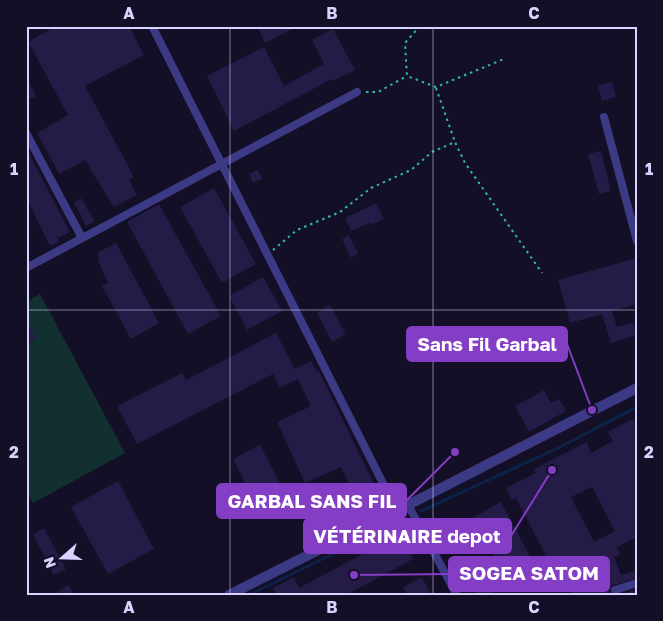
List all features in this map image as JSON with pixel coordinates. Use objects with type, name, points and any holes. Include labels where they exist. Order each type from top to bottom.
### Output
[{"type":"street","points":[[152,26],[397,511]]},
{"type":"street","points":[[26,268],[356,92]]},
{"type":"street","points":[[604,117],[637,241]]},
{"type":"street","points":[[26,133],[82,238]]},
{"type":"street","points":[[229,595],[408,506],[637,388]]},
{"type":"street","points":[[408,506],[457,595]]},
{"type":"street","points":[[615,590],[637,583]]},
{"type":"path","points":[[406,76],[404,43],[420,26]]},
{"type":"path","points":[[356,92],[378,92],[406,76],[436,87],[504,59]]},
{"type":"path","points":[[436,87],[455,142],[466,163],[542,273]]},
{"type":"path","points":[[268,255],[297,230],[340,212],[371,188],[411,170],[432,152],[455,142]]},
{"type":"green space","points":[[40,294],[125,453],[33,503],[26,491],[26,302]]},
{"type":"building","points":[[56,26],[129,26],[144,55],[85,86],[134,177],[129,179],[137,195],[114,207],[85,160],[59,174],[37,133],[68,115],[28,42]]},
{"type":"building","points":[[257,26],[298,26],[265,43]]},
{"type":"building","points":[[333,29],[355,70],[333,81],[332,79],[234,131],[207,76],[264,47],[284,86],[324,64],[312,40]]},
{"type":"building","points":[[26,77],[36,96],[26,101]]},
{"type":"building","points":[[612,82],[616,97],[602,101],[598,86]]},
{"type":"building","points":[[26,148],[70,232],[58,238],[60,242],[50,246],[26,197]]},
{"type":"building","points":[[601,151],[611,191],[599,194],[588,154]]},
{"type":"building","points":[[258,170],[262,179],[253,183],[249,174]]},
{"type":"building","points":[[214,188],[256,264],[222,283],[180,207]]},
{"type":"building","points":[[81,198],[95,221],[86,226],[74,202]]},
{"type":"building","points":[[376,203],[384,219],[351,231],[345,218]]},
{"type":"building","points":[[159,204],[221,316],[188,334],[127,222]]},
{"type":"building","points":[[349,235],[358,254],[351,258],[342,239]]},
{"type":"building","points":[[116,243],[159,323],[131,339],[102,286],[108,283],[97,258],[99,257],[97,253]]},
{"type":"building","points":[[637,258],[637,304],[612,311],[617,327],[633,322],[637,335],[611,343],[602,314],[570,323],[558,280]]},
{"type":"building","points":[[263,277],[282,311],[247,330],[229,296]]},
{"type":"building","points":[[330,305],[346,334],[332,342],[317,313]]},
{"type":"building","points":[[26,322],[36,338],[26,344]]},
{"type":"building","points":[[276,333],[295,369],[311,361],[317,372],[319,371],[379,494],[357,505],[361,515],[310,534],[302,511],[353,492],[341,467],[305,483],[277,422],[311,406],[298,379],[279,388],[273,374],[137,444],[117,406],[182,373],[186,380]]},
{"type":"building","points":[[544,390],[551,403],[559,399],[566,411],[529,432],[515,406]]},
{"type":"building","points":[[633,419],[637,426],[637,537],[617,547],[620,554],[614,557],[621,575],[637,570],[637,578],[611,586],[610,591],[612,595],[565,595],[587,585],[586,583],[605,573],[600,559],[559,581],[516,498],[512,500],[506,488],[536,473],[534,469],[587,442],[591,453],[613,441],[608,432]],"holes":[[[592,487],[615,531],[594,542],[571,497]]]},
{"type":"building","points":[[260,445],[290,502],[262,516],[233,459]]},
{"type":"building","points":[[118,481],[154,549],[108,574],[71,507]]},
{"type":"building","points":[[501,502],[530,556],[508,568],[501,555],[495,558],[481,530],[453,543],[448,533],[456,530],[454,527]]},
{"type":"building","points":[[44,528],[66,569],[54,575],[33,534]]},
{"type":"building","points":[[400,534],[413,559],[346,595],[276,595],[273,588],[294,577],[299,588]]},
{"type":"building","points":[[481,568],[495,595],[478,595],[468,575]]},
{"type":"building","points":[[422,577],[431,595],[407,595],[403,587]]},
{"type":"building","points":[[69,585],[74,595],[52,595]]},
{"type":"building","points":[[637,589],[637,595],[619,595]]},
{"type":"waterway","points":[[421,511],[558,448],[637,407]]},
{"type":"waterway","points":[[249,595],[406,518]]},
{"type":"place","name":"Sans Fil Garbal","points":[[592,410]]},
{"type":"place","name":"GARBAL SANS FIL","points":[[455,452]]},
{"type":"place","name":"VÉTÉRINAIRE depot","points":[[552,470]]},
{"type":"place","name":"SOGEA SATOM","points":[[354,575]]}]
